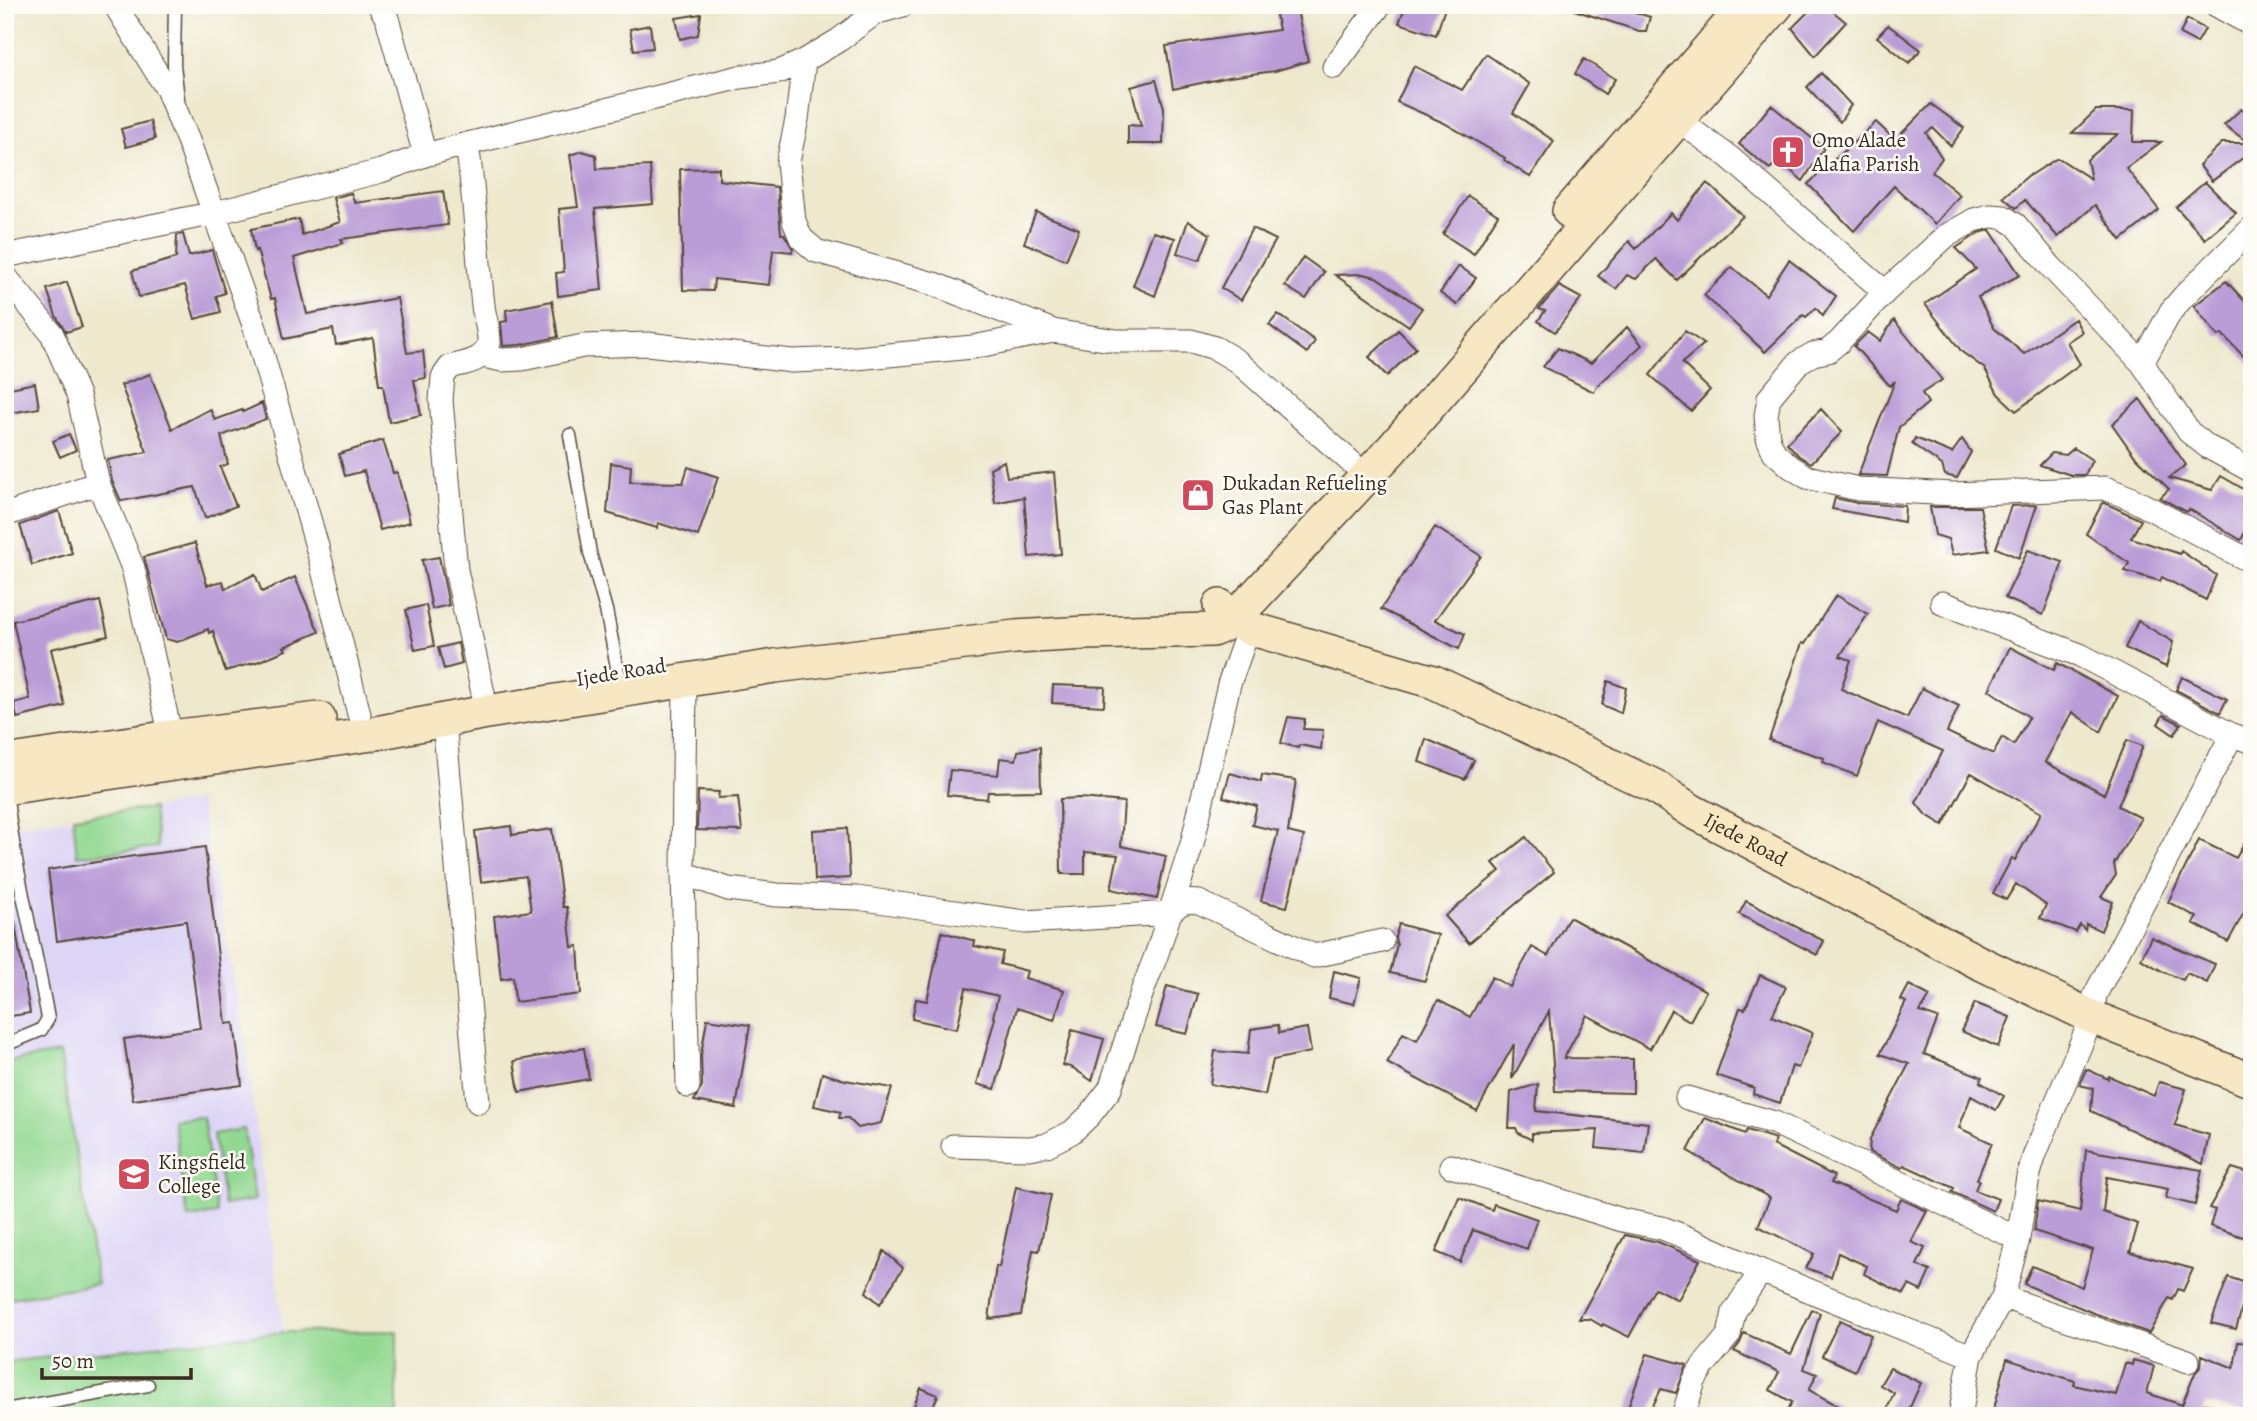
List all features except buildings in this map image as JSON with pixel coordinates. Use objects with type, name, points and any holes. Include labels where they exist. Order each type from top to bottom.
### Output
[{"type":"main road","points":[[1234,618],[1353,463],[1746,5]]},
{"type":"main road","points":[[1234,618],[1392,449],[1777,5]]},
{"type":"main road","name":"Ijede Road","points":[[7,775],[365,735],[444,721],[768,647],[1008,618],[1192,610],[1234,618],[1434,682],[1654,786],[1692,811],[1976,961],[2092,1017],[2252,1081]]},
{"type":"main road","name":"Ijede Road","points":[[7,775],[171,737],[359,715],[440,703],[483,693],[622,682],[685,682],[775,666],[1014,638],[1212,630],[1234,618]]},
{"type":"street","points":[[115,5],[167,89],[256,328],[318,550],[359,715]]},
{"type":"street","points":[[379,5],[387,18],[425,155]]},
{"type":"street","points":[[5,256],[215,213],[381,171],[467,144],[740,77],[779,72],[839,40],[874,9],[903,5]]},
{"type":"street","points":[[1334,67],[1380,5]]},
{"type":"street","points":[[2216,5],[2252,25]]},
{"type":"street","points":[[804,61],[797,119],[788,162],[794,221],[801,238],[816,251],[934,284],[1053,331],[1117,341],[1191,341],[1215,348],[1237,361],[1353,463]]},
{"type":"street","points":[[1678,120],[1729,157],[1885,292]]},
{"type":"street","points":[[467,144],[489,343],[483,356]]},
{"type":"street","points":[[2252,471],[2208,447],[2189,432],[2142,363],[2051,267],[2016,225],[2004,217],[1990,216],[1974,220],[1946,236],[1885,292],[1839,342],[1828,351],[1813,354],[1799,362],[1769,398],[1766,416],[1768,438],[1774,452],[1807,477],[1858,489],[1953,494],[2105,488],[2130,498],[2252,562]]},
{"type":"street","points":[[2142,363],[2171,311],[2252,228]]},
{"type":"street","points":[[5,276],[52,334],[78,396],[98,483],[133,568],[171,737]]},
{"type":"street","points":[[483,693],[456,570],[441,400],[443,377],[450,367],[483,356],[502,360],[522,359],[583,346],[648,344],[792,361],[846,359],[973,348],[1053,331]]},
{"type":"street","points":[[5,515],[98,483]]},
{"type":"street","points":[[1942,603],[2080,655],[2242,738],[2095,995],[2092,1017],[2035,1154],[2003,1297],[1971,1356],[1960,1416]]},
{"type":"street","points":[[953,1146],[1029,1148],[1047,1144],[1072,1132],[1089,1116],[1110,1089],[1192,844],[1229,684],[1234,618]]},
{"type":"street","points":[[685,682],[683,873],[688,1086]]},
{"type":"street","points":[[444,721],[478,1102]]},
{"type":"street","points":[[683,873],[728,889],[777,895],[857,898],[1026,922],[1170,913],[1181,902],[1199,902],[1314,956],[1382,941]]},
{"type":"street","points":[[1687,1098],[1775,1123],[2018,1239]]},
{"type":"street","points":[[1451,1166],[1622,1220],[1662,1228],[1971,1356]]},
{"type":"street","points":[[1683,1416],[1693,1381],[1729,1335],[1734,1312],[1762,1271]]},
{"type":"street","points":[[2003,1297],[2188,1361]]},
{"type":"lane","points":[[175,5],[174,65],[179,119]]},
{"type":"lane","points":[[570,435],[590,552],[622,682]]},
{"type":"lane","points":[[5,1045],[41,1030],[48,1019],[38,957],[10,830],[7,775]]},
{"type":"lane","points":[[5,1410],[148,1385]]},
{"type":"shaded area","name":"Kingsfield College","points":[[199,800],[241,1017],[284,1332],[5,1362],[5,826]]},
{"type":"green space","points":[[153,808],[158,847],[77,856],[73,817]]},
{"type":"green space","points":[[60,1053],[97,1284],[5,1299],[5,1062]]},
{"type":"green space","points":[[203,1117],[217,1214],[188,1218],[173,1119]]},
{"type":"green space","points":[[244,1129],[255,1200],[224,1205],[213,1134]]},
{"type":"green space","points":[[397,1331],[397,1416],[5,1416],[5,1362],[284,1332]]},
{"type":"place","name":"Omo Alade Alafia Parish","points":[[1788,152]]},
{"type":"place","name":"Dukadan Refueling Gas Plant","points":[[1198,495]]},
{"type":"place","name":"Kingsfield College","points":[[134,1174]]}]
